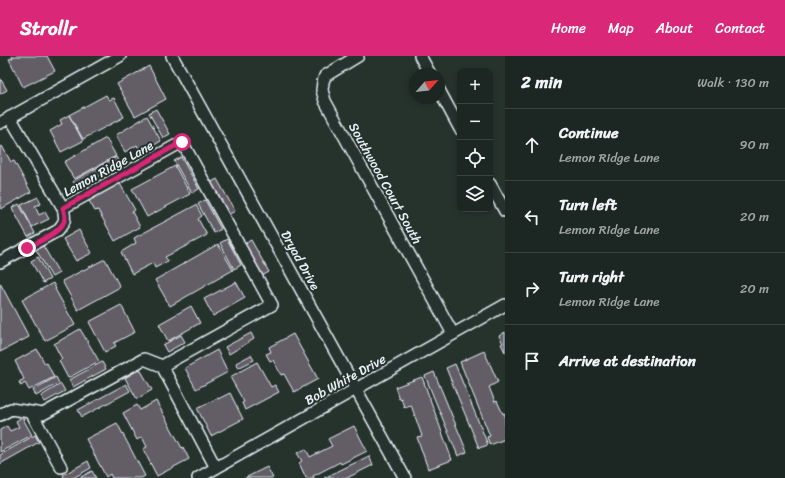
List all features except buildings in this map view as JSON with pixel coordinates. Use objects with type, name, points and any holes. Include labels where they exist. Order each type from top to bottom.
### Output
[{"type":"street","points":[[0,123],[120,56]]},
{"type":"street","name":"Dryad Drive","points":[[172,56],[405,478]]},
{"type":"street","name":"Southwood Court South","points":[[357,56],[325,76],[322,82],[322,90],[325,101],[453,334]]},
{"type":"street","points":[[420,56],[427,68]]},
{"type":"street","points":[[445,101],[457,123]]},
{"type":"street","points":[[10,117],[63,208]]},
{"type":"street","name":"Lemon Ridge Lane","points":[[0,262],[57,231],[63,224],[65,217],[63,208],[182,142],[272,305],[162,366]]},
{"type":"street","points":[[493,189],[505,211]]},
{"type":"street","name":"Bob White Drive","points":[[198,478],[505,305]]},
{"type":"street","points":[[0,415],[11,409],[43,414],[144,359],[162,366],[216,468]]},
{"type":"street","points":[[31,412],[61,467]]},
{"type":"route","points":[[27,248],[57,231],[63,224],[65,217],[63,208],[182,142]]}]
